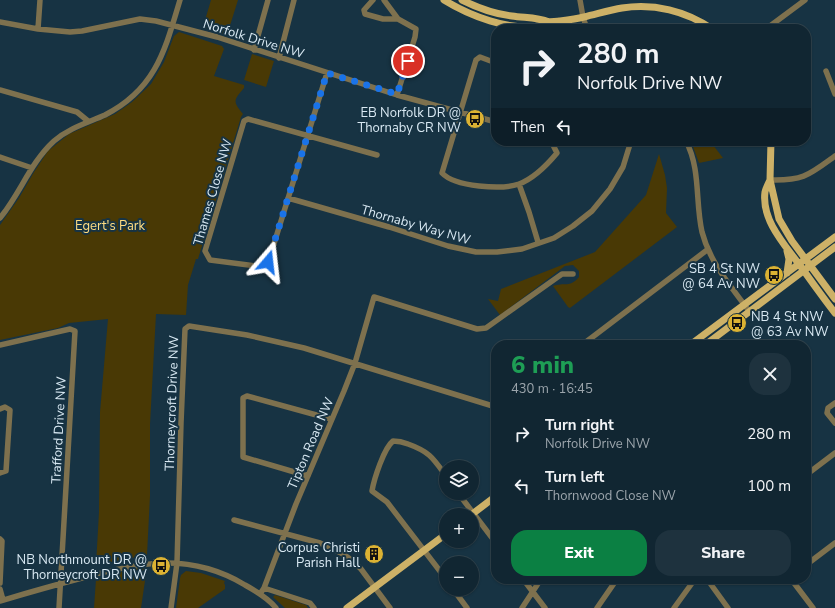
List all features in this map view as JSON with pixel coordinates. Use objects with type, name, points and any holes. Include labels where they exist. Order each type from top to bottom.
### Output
[{"type":"main road","points":[[444,0],[468,13],[498,23],[507,24]]},
{"type":"main road","points":[[462,0],[494,12],[512,16],[540,19],[549,22]]},
{"type":"main road","points":[[544,24],[549,22],[583,18],[622,8],[647,6],[682,13],[703,24]]},
{"type":"main road","points":[[771,146],[770,180],[779,219],[785,232],[835,299]]},
{"type":"main road","points":[[770,180],[765,191],[767,210],[773,226],[786,247],[835,313]]},
{"type":"main road","points":[[697,340],[835,237]]},
{"type":"main road","points":[[786,247],[789,258],[787,272]]},
{"type":"main road","points":[[711,340],[835,247]]},
{"type":"main road","points":[[479,509],[491,500]]},
{"type":"main road","points":[[347,608],[439,539]]},
{"type":"street","points":[[38,28],[40,0]]},
{"type":"street","points":[[0,218],[32,168],[44,151],[55,140],[71,129],[104,115],[121,105],[138,91],[149,78],[164,52],[180,0]]},
{"type":"street","points":[[254,50],[268,0]]},
{"type":"street","points":[[279,58],[294,0]]},
{"type":"street","points":[[373,0],[364,10],[365,14],[383,19],[398,19]]},
{"type":"street","points":[[384,0],[398,19],[416,29],[415,37],[397,94]]},
{"type":"street","points":[[580,0],[585,24]]},
{"type":"street","points":[[773,24],[805,0]]},
{"type":"street","name":"Norfolk Drive NW","points":[[0,22],[70,32],[82,31],[140,19],[173,25],[327,73],[491,121]]},
{"type":"street","points":[[491,61],[480,58],[476,60],[442,173],[470,185],[498,186],[519,184],[531,178],[557,153],[554,146]]},
{"type":"street","points":[[826,71],[835,94]]},
{"type":"street","name":"Thames Close NW","points":[[308,135],[248,119],[244,121],[204,251],[210,260],[264,267],[268,262],[308,135],[327,73]]},
{"type":"street","points":[[0,90],[77,112],[88,121]]},
{"type":"street","points":[[308,135],[377,155]]},
{"type":"street","name":"Thornaby Way NW","points":[[288,198],[389,227],[448,246],[476,252],[498,252],[522,249],[538,242],[554,238],[573,226],[592,211],[610,189],[624,167],[630,146]]},
{"type":"street","points":[[688,146],[697,177],[699,213],[708,250],[719,270],[749,311]]},
{"type":"street","points":[[770,180],[786,181],[805,177],[835,156]]},
{"type":"street","points":[[0,157],[32,168]]},
{"type":"street","points":[[519,184],[538,242]]},
{"type":"street","points":[[589,340],[708,250]]},
{"type":"street","name":"Tipton Road NW","points":[[260,594],[264,588],[273,562],[355,363],[374,297],[477,329],[482,329],[492,325],[562,274],[572,274]]},
{"type":"street","name":"Thorneycroft Drive NW","points":[[171,608],[177,563],[185,329],[189,326],[271,340],[355,363],[491,405]]},
{"type":"street","name":"Trafford Drive NW","points":[[0,345],[70,329],[75,330],[59,608]]},
{"type":"street","points":[[308,476],[243,457],[243,398],[247,396],[331,419]]},
{"type":"street","points":[[835,403],[828,408],[827,413],[835,423]]},
{"type":"street","points":[[0,409],[5,407],[10,410],[6,472],[0,473]]},
{"type":"street","points":[[439,466],[428,453],[421,449],[398,441],[393,441],[388,445],[374,481],[372,491],[387,502],[439,570]]},
{"type":"street","points":[[811,471],[835,453]]},
{"type":"street","points":[[234,520],[320,543],[343,554],[361,569],[390,608]]},
{"type":"street","points":[[479,522],[491,537]]},
{"type":"street","points":[[0,539],[2,541],[0,583]]},
{"type":"street","points":[[811,561],[835,543]]},
{"type":"street","points":[[0,589],[1,600],[61,583],[140,564],[177,563],[216,571],[237,580],[260,594],[276,608]]},
{"type":"street","points":[[527,584],[545,608]]},
{"type":"street","points":[[522,608],[537,584]]},
{"type":"street","points":[[598,608],[614,584]]},
{"type":"street","points":[[674,608],[691,584]]},
{"type":"street","points":[[711,584],[728,608]]},
{"type":"street","points":[[795,584],[813,608]]},
{"type":"street","points":[[264,588],[310,603],[314,608]]},
{"type":"street","points":[[458,596],[467,608]]},
{"type":"green space","points":[[211,0],[238,0],[227,35],[203,27]]},
{"type":"green space","name":"Egert's Park","points":[[179,32],[222,46],[224,49],[214,76],[244,85],[244,88],[236,98],[237,106],[243,114],[198,259],[196,259],[188,285],[186,315],[156,314],[150,424],[150,496],[147,555],[96,565],[99,512],[100,412],[108,319],[69,323],[58,328],[0,340],[0,225],[19,198],[48,151],[69,134],[115,114],[132,102],[151,84],[164,62],[174,36]]},
{"type":"green space","points":[[252,54],[274,61],[266,87],[244,80]]},
{"type":"green space","points":[[693,146],[714,146],[723,158],[699,163]]},
{"type":"green space","points":[[659,154],[667,188],[666,213],[677,227],[570,308],[553,286],[570,284],[579,277],[579,271],[573,265],[565,266],[500,315],[488,299],[498,301],[501,289],[595,252],[646,195]]},
{"type":"green space","points":[[147,567],[141,608],[94,608],[96,579],[131,569]]},
{"type":"green space","points":[[186,571],[201,573],[225,581],[225,589],[198,608],[176,608],[180,578]]},
{"type":"green space","points":[[275,595],[306,605],[308,608],[285,608],[273,597]]},
{"type":"place","name":"EB Norfolk DR @ Thornaby CR NW","points":[[475,119]]},
{"type":"place","name":"SB 4 St NW @ 64 Av NW","points":[[774,275]]},
{"type":"place","name":"NB 4 St NW @ 63 Av NW","points":[[737,323]]},
{"type":"place","name":"Corpus Christi Parish Hall","points":[[374,554]]},
{"type":"place","name":"NB Northmount DR @ Thorneycroft DR NW","points":[[161,566]]},
{"type":"route","points":[[268,262],[327,73],[397,94],[408,61]]}]
